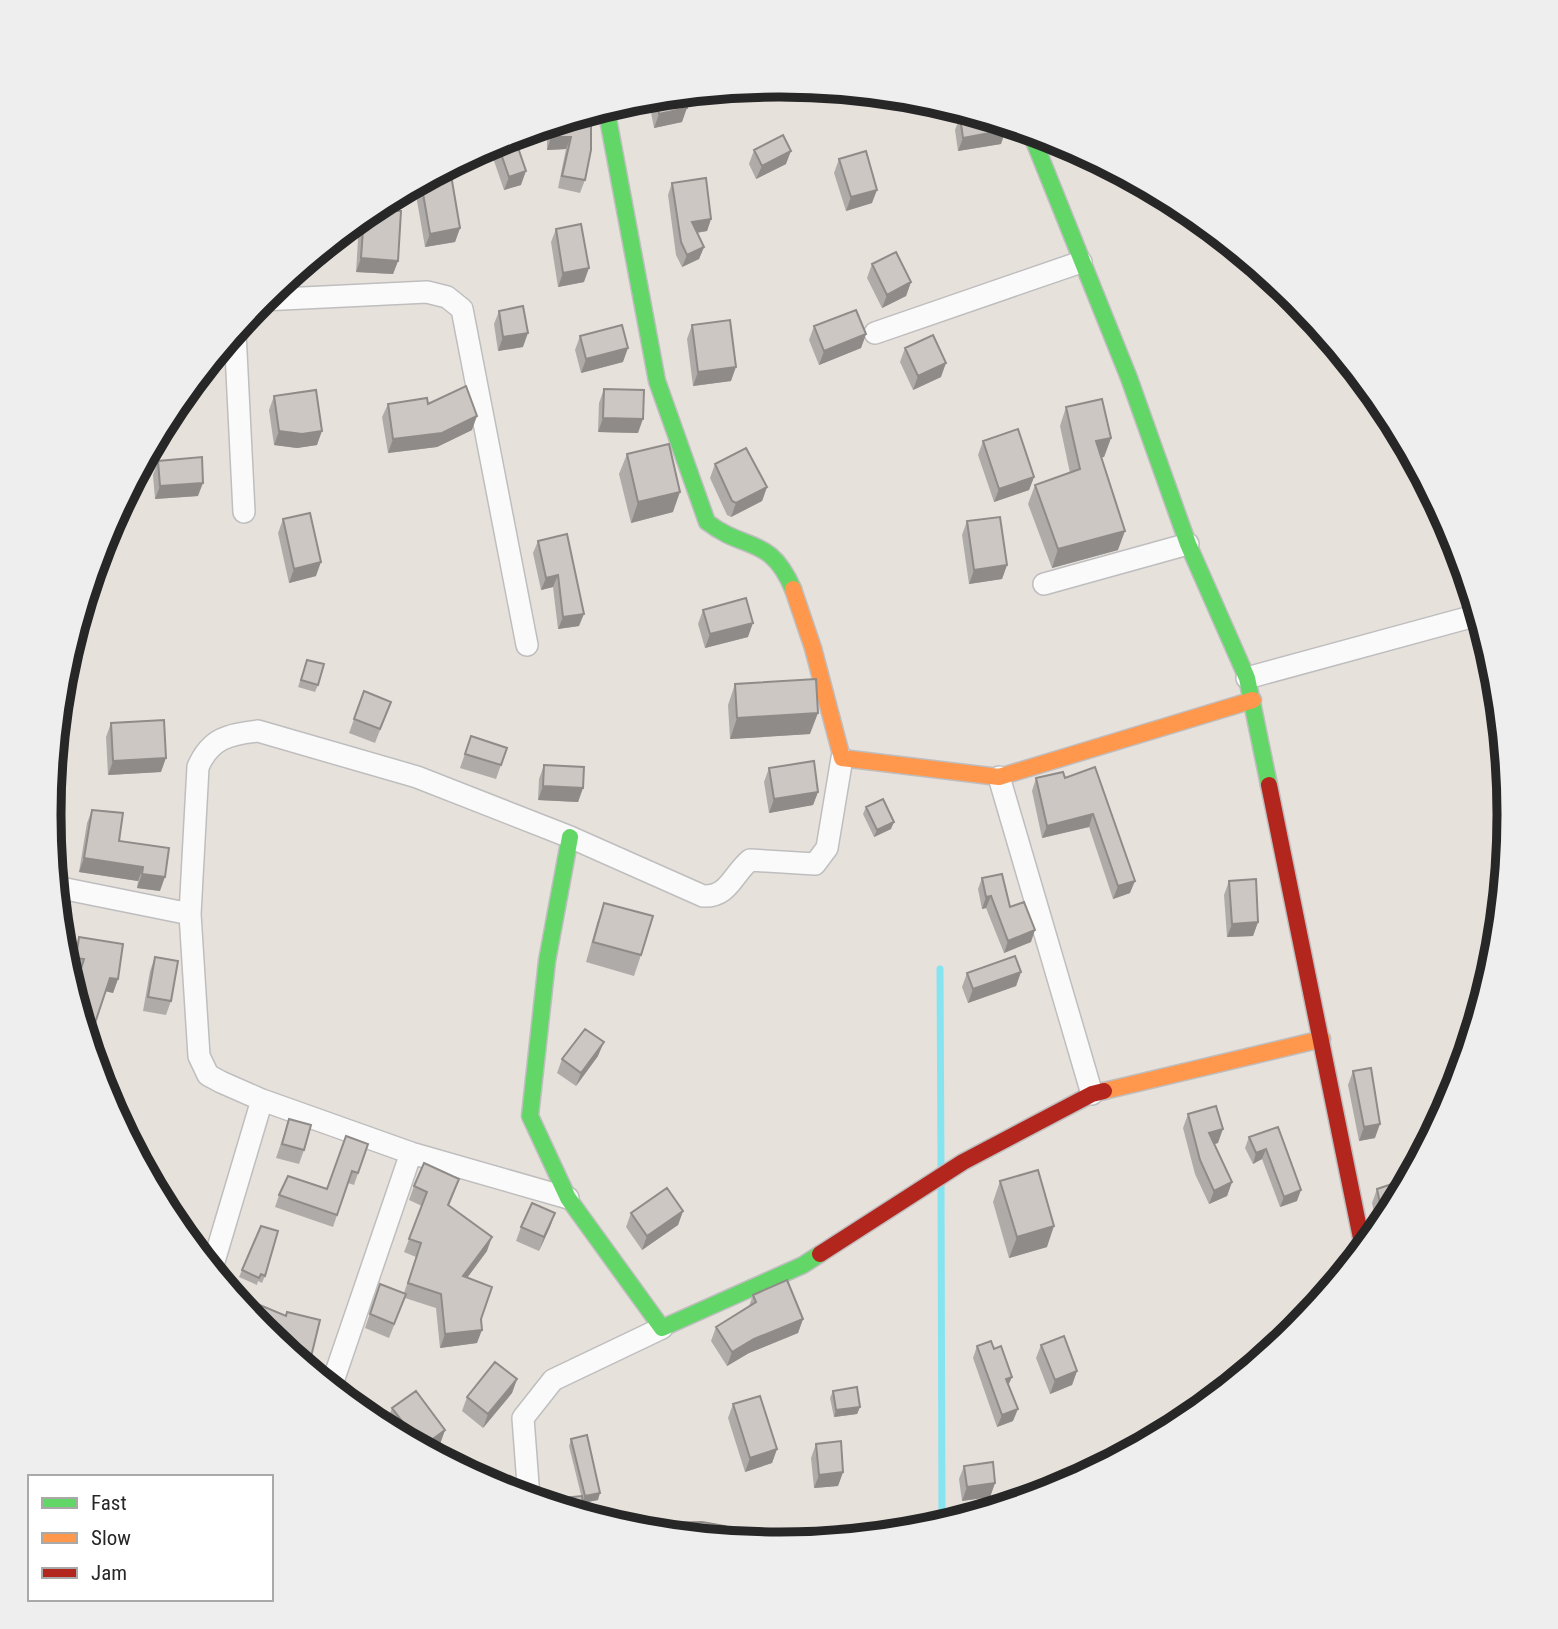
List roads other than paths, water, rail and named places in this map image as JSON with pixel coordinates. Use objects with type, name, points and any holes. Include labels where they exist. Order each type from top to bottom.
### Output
[{"type":"street","points":[[568,1198],[411,1153],[262,1100],[208,1075],[199,1056],[190,914],[198,767],[205,751],[236,733],[258,731],[416,777],[570,837],[702,895],[716,896],[728,888],[750,860],[815,864],[827,848],[842,758],[790,579],[771,552],[716,531],[707,522],[657,382],[608,118]]},
{"type":"street","points":[[1035,144],[1129,378],[1188,544],[1247,678],[1360,1234]]},
{"type":"street","points":[[875,333],[1081,262]]},
{"type":"street","points":[[280,299],[427,292],[447,297],[462,309],[527,645]]},
{"type":"street","points":[[236,345],[244,512]]},
{"type":"street","points":[[1044,584],[1188,544]]},
{"type":"street","points":[[1247,678],[1469,618]]},
{"type":"street","points":[[842,758],[999,777],[1253,700]]},
{"type":"street","points":[[999,777],[1092,1094]]},
{"type":"street","points":[[570,837],[547,961],[530,1116],[568,1198],[662,1328]]},
{"type":"street","points":[[65,889],[190,914]]},
{"type":"street","points":[[528,1487],[523,1418],[553,1380],[803,1265],[963,1162],[1092,1094],[1322,1039]]},
{"type":"street","points":[[215,1258],[262,1100]]},
{"type":"street","points":[[334,1378],[411,1153]]},
{"type":"waterway","points":[[940,969],[941,1167]]},
{"type":"waterway","points":[[941,1186],[942,1513]]}]
